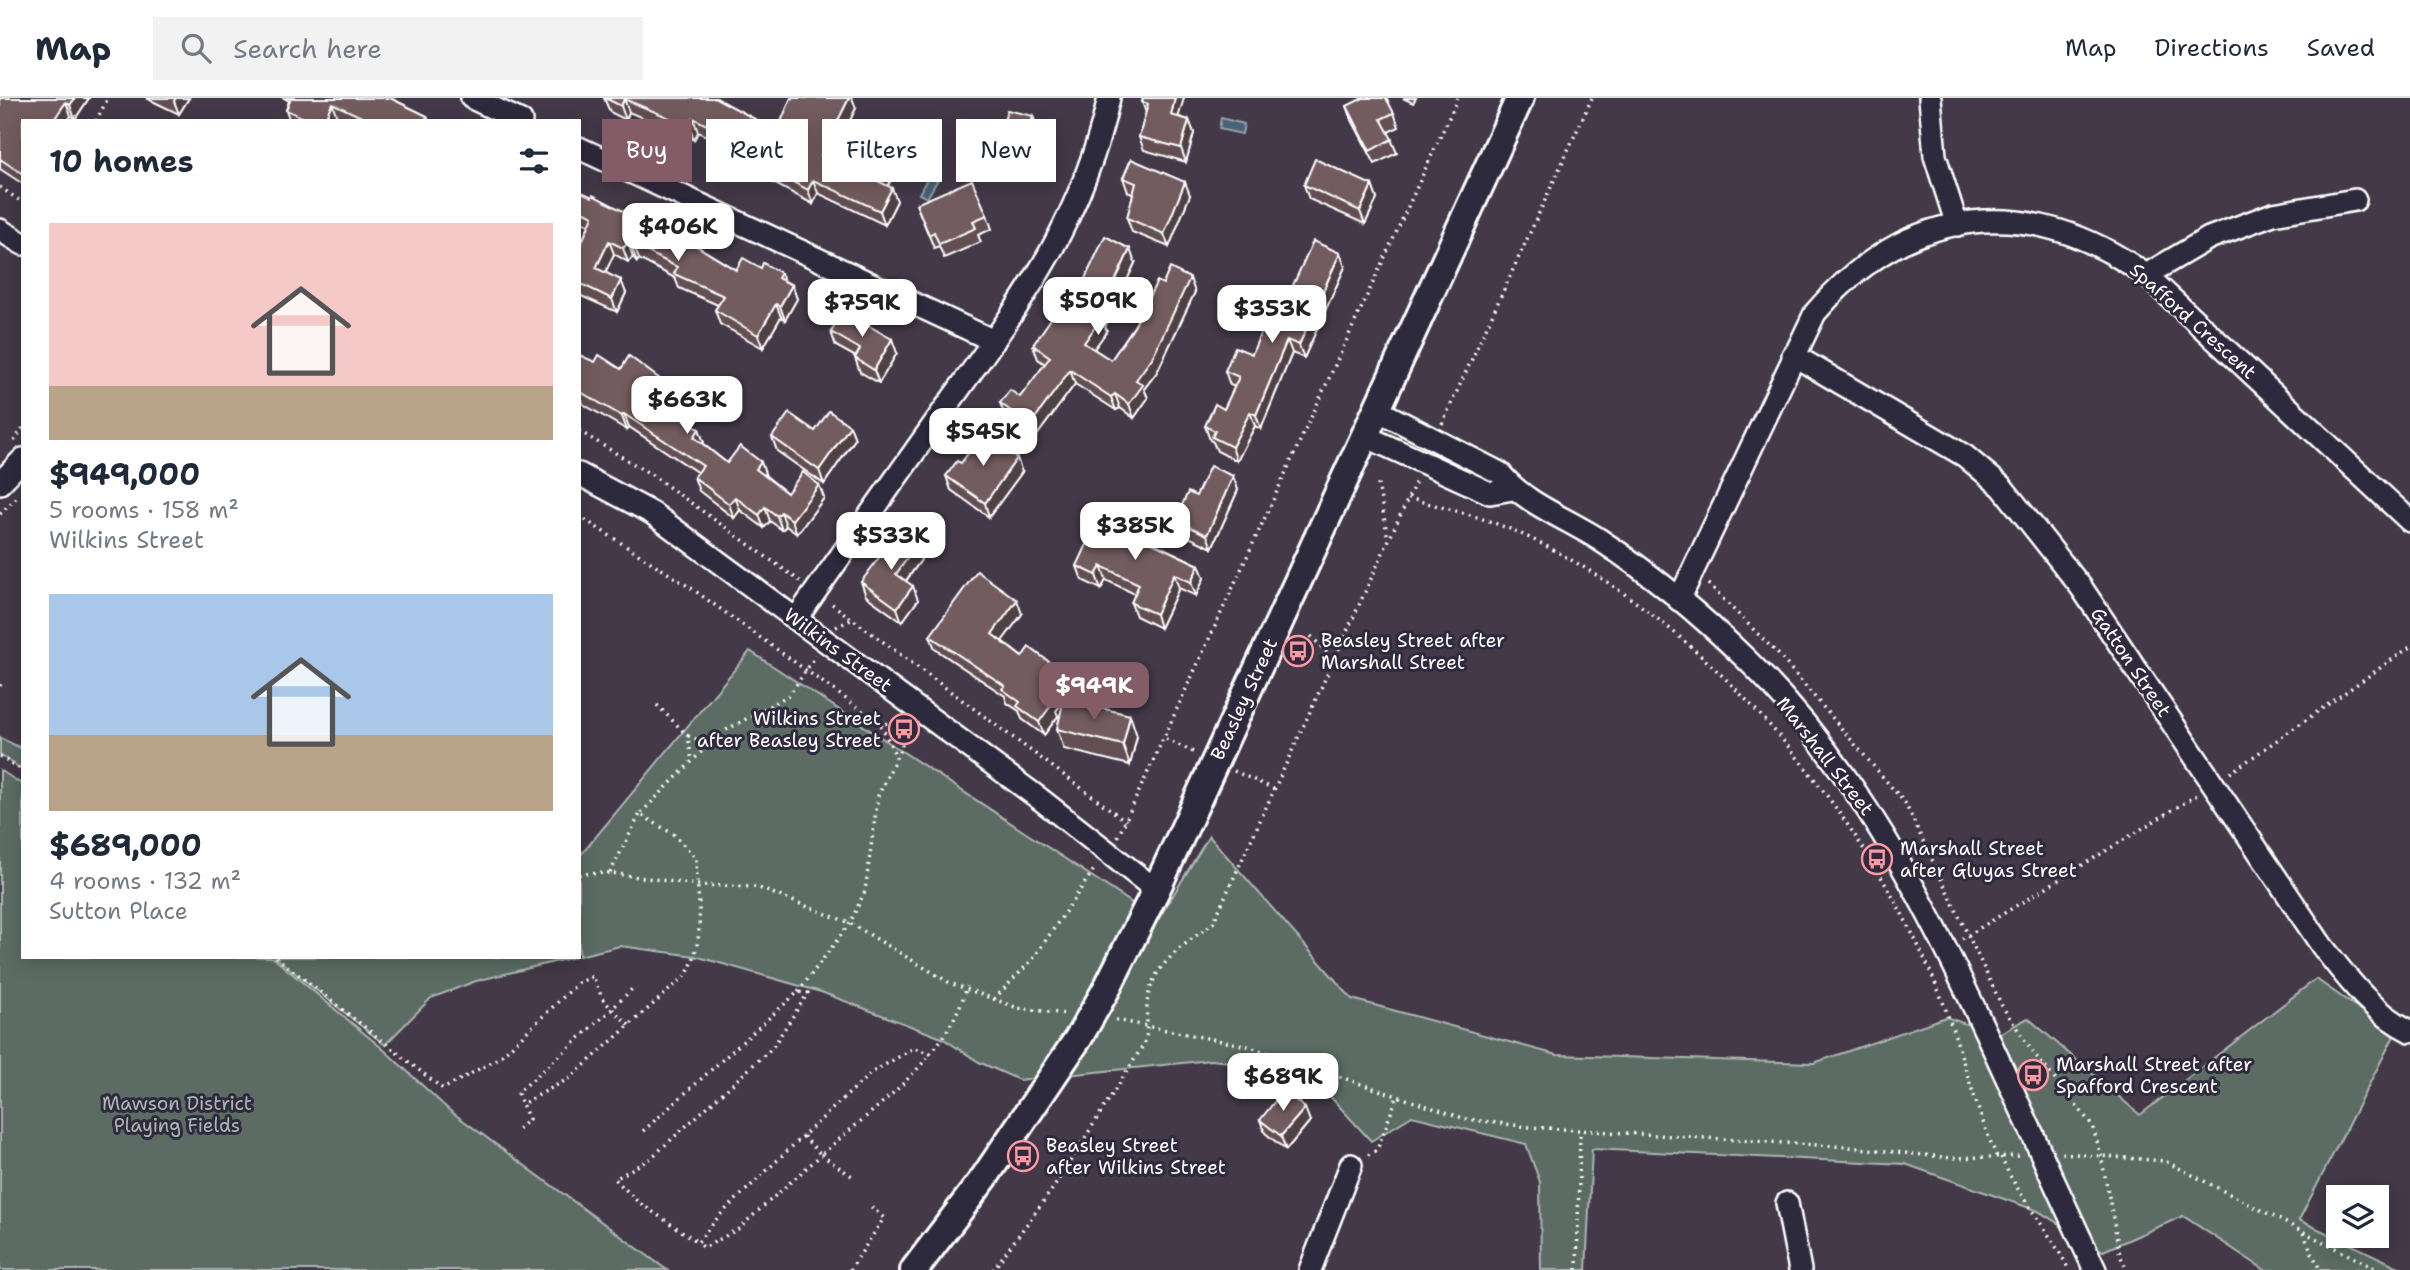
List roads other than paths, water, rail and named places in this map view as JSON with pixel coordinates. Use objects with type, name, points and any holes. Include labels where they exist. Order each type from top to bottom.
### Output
[{"type":"main road","name":"Beasley Street","points":[[914,1270],[984,1178],[1076,1026],[1107,988],[1156,890],[1520,98]]},
{"type":"street","points":[[472,98],[517,119]]},
{"type":"street","points":[[796,619],[1036,281],[1072,214],[1093,163],[1109,98]]},
{"type":"street","points":[[1930,98],[1935,156],[1956,225]]},
{"type":"street","points":[[581,149],[994,341]]},
{"type":"street","points":[[2146,275],[2209,238],[2273,214],[2355,200]]},
{"type":"street","name":"Spafford Crescent","points":[[1679,600],[1815,313],[1836,288],[1898,244],[1956,225],[1981,220],[2028,221],[2076,235],[2118,255],[2146,275],[2410,521]]},
{"type":"street","points":[[0,230],[21,243]]},
{"type":"street","name":"Gatton Street","points":[[1793,355],[1965,456],[2002,487],[2081,587],[2322,946],[2351,983],[2391,1022],[2410,1031]]},
{"type":"street","name":"Marshall Street","points":[[1377,410],[1500,473],[1513,489],[1601,540],[1679,600],[1748,661],[1814,735],[1861,798],[1896,854],[2032,1133],[2052,1162],[2095,1270]]},
{"type":"street","name":"Marshall Street","points":[[1365,436],[1490,493],[1513,489]]},
{"type":"street","points":[[0,483],[21,461]]},
{"type":"street","name":"Wilkins Street","points":[[581,475],[652,513],[1156,890]]},
{"type":"street","points":[[1310,1270],[1351,1165]]},
{"type":"street","points":[[1787,1203],[1800,1270]]},
{"type":"water","points":[[1221,118],[1244,124],[1242,134],[1219,129]]},
{"type":"water","points":[[925,182],[936,182],[927,198],[919,194]]},
{"type":"place","name":"Beasley Street after Marshall Street","points":[[1298,651]]},
{"type":"place","name":"Wilkins Street after Beasley Street","points":[[904,729]]},
{"type":"place","name":"Marshall Street after Gluyas Street","points":[[1877,859]]},
{"type":"place","name":"Marshall Street after Spafford Crescent","points":[[2033,1075]]},
{"type":"place","name":"Beasley Street after Wilkins Street","points":[[1023,1156]]},
{"type":"park label","name":"Mawson District Playing Fields","points":[[177,1114]]}]
